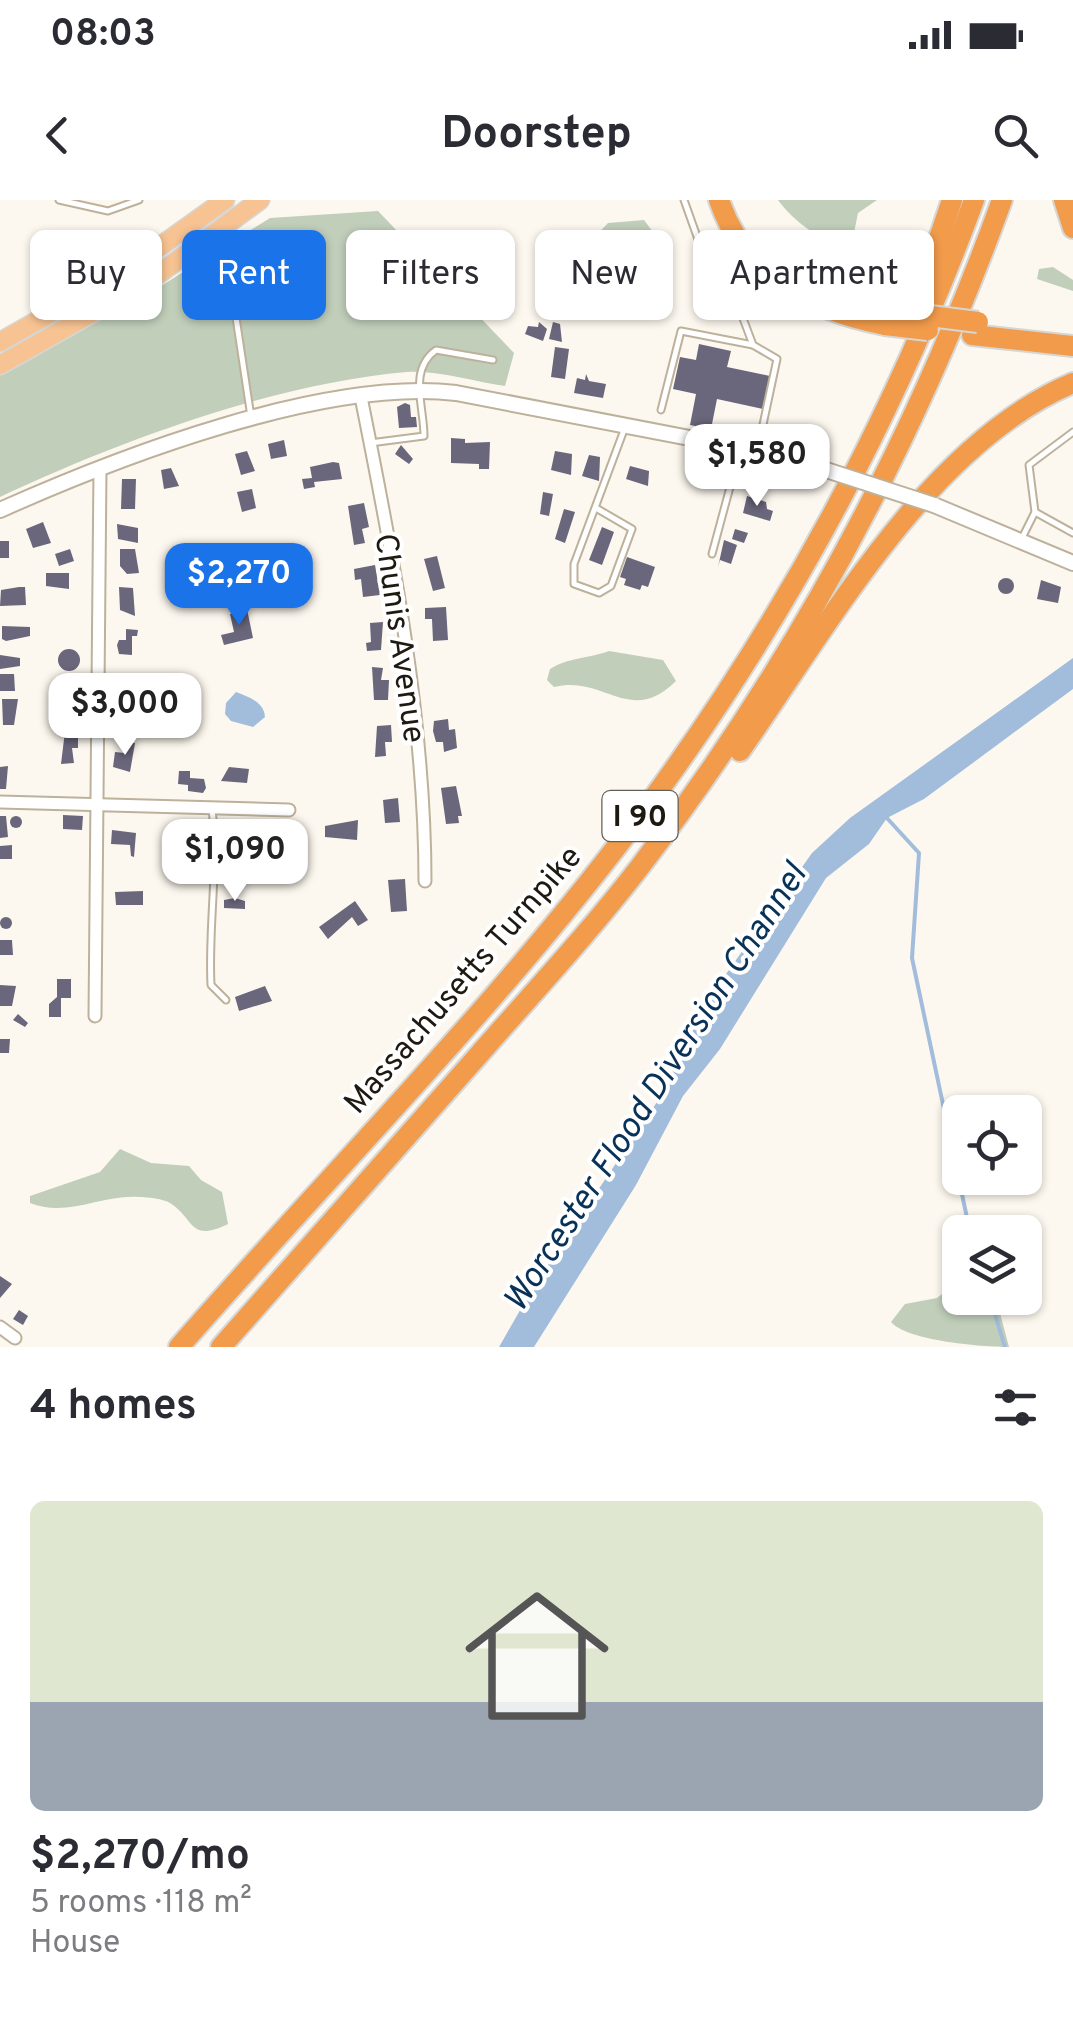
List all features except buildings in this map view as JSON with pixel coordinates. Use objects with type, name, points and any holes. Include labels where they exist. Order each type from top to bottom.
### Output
[{"type":"highway","points":[[719,200],[733,230]]},
{"type":"highway","points":[[733,200],[750,230]]},
{"type":"highway","points":[[856,470],[870,419],[916,307],[952,200]]},
{"type":"highway","name":"Massachusetts Turnpike","points":[[179,1347],[477,1014],[601,866],[716,709],[856,470],[924,323],[974,200]]},
{"type":"highway","name":"Massachusetts Turnpike","points":[[221,1347],[638,870],[754,706],[838,565],[938,368],[1002,200]]},
{"type":"highway","points":[[1064,200],[1073,228]]},
{"type":"highway","points":[[905,320],[1073,335]]},
{"type":"highway","points":[[975,328],[1073,346]]},
{"type":"highway","points":[[638,870],[727,769],[851,594],[939,480],[984,435],[1073,384]]},
{"type":"main road","points":[[0,342],[127,270],[225,200]]},
{"type":"main road","points":[[1,363],[149,281],[260,200]]},
{"type":"street","points":[[0,510],[186,436],[361,397],[420,391],[456,393],[757,450],[934,505],[1073,563]]},
{"type":"street","name":"Chunis Avenue","points":[[361,397],[398,583],[425,823],[425,881]]},
{"type":"street","points":[[96,1016],[100,468]]},
{"type":"street","points":[[0,802],[289,810]]},
{"type":"street","points":[[0,1327],[14,1338]]},
{"type":"lane","points":[[60,200],[108,211],[138,200]]},
{"type":"lane","points":[[684,200],[699,246],[743,317],[753,345]]},
{"type":"lane","points":[[235,320],[252,420]]},
{"type":"lane","points":[[661,410],[680,331],[753,345],[777,359],[757,450]]},
{"type":"lane","points":[[370,443],[424,436],[420,370],[424,358],[436,350],[493,360]]},
{"type":"lane","points":[[596,508],[632,528],[610,586],[598,593],[574,584],[574,564],[625,427]]},
{"type":"lane","points":[[1020,542],[1035,512],[1030,465],[1073,432]]},
{"type":"lane","points":[[712,554],[740,448]]},
{"type":"lane","points":[[1035,512],[1073,534]]},
{"type":"lane","points":[[212,809],[216,875],[209,941],[211,984],[226,1000]]},
{"type":"green space","points":[[778,200],[877,200],[858,213],[855,230],[810,230]]},
{"type":"green space","points":[[378,211],[396,230],[346,230],[346,320],[482,320],[514,353],[505,386],[444,374],[407,372],[305,388],[147,436],[0,497],[0,371],[97,320],[162,320],[162,285],[182,273],[182,320],[326,320],[326,230],[251,230],[270,218]]},
{"type":"green space","points":[[644,220],[652,230],[601,230],[608,223]]},
{"type":"green space","points":[[1053,267],[1073,280],[1073,291],[1037,279],[1039,269]]},
{"type":"green space","points":[[609,651],[663,660],[676,681],[660,694],[630,700],[588,687],[554,687],[547,680],[550,669],[557,665]]},
{"type":"green space","points":[[120,1149],[151,1163],[189,1166],[201,1180],[222,1192],[228,1224],[199,1230],[170,1203],[146,1197],[58,1208],[30,1203],[30,1196],[100,1172]]},
{"type":"green space","points":[[942,1294],[942,1315],[1001,1315],[1009,1347],[929,1338],[891,1322],[905,1304]]},
{"type":"water","points":[[1073,658],[1073,689],[924,799],[887,818],[869,844],[826,878],[720,1049],[683,1096],[636,1185],[534,1347],[499,1347],[535,1284],[659,1099],[709,998],[812,853],[850,818]]},
{"type":"water","points":[[236,692],[262,707],[265,717],[253,727],[231,721],[225,714],[226,703]]},
{"type":"waterway","points":[[886,817],[919,853],[912,958],[966,1215]]},
{"type":"waterway","points":[[995,1315],[1005,1347]]},
{"type":"water label","name":"Worcester Flood Diversion Channel","points":[[654,1087]]}]
